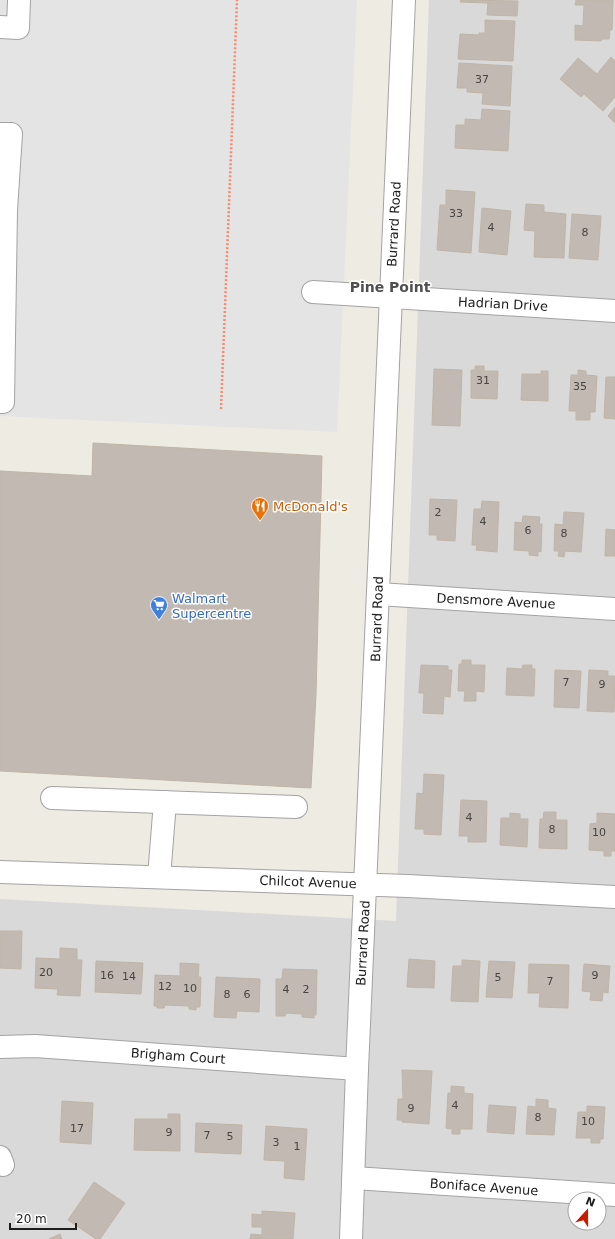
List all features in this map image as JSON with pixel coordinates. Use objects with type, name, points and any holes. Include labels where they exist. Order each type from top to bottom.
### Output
[{"type":"street","points":[[0,26],[18,28],[18,0]]},
{"type":"street","name":"Burrard Road","points":[[351,1239],[357,1069],[404,0]]},
{"type":"street","points":[[0,134],[11,134],[6,210],[2,402],[0,402]]},
{"type":"street","name":"Hadrian Drive","points":[[313,292],[615,311]]},
{"type":"street","name":"Densmore Avenue","points":[[378,594],[615,609]]},
{"type":"street","points":[[52,798],[296,807]]},
{"type":"street","points":[[159,877],[165,802]]},
{"type":"street","name":"Chilcot Avenue","points":[[0,872],[366,884],[615,897]]},
{"type":"street","name":"Brigham Court","points":[[0,1047],[35,1046],[357,1069]]},
{"type":"street","name":"Boniface Avenue","points":[[354,1178],[615,1195]]},
{"type":"path","points":[[221,410],[237,0]]},
{"type":"shaded area","points":[[0,0],[357,0],[337,432],[0,416]]},
{"type":"shaded area","points":[[429,0],[615,0],[615,1239],[0,1239],[0,899],[396,921]]},
{"type":"building","points":[[461,0],[518,1],[517,16],[487,15],[488,3],[460,2]]},
{"type":"building","points":[[576,0],[613,0],[612,30],[610,30],[609,39],[602,39],[601,41],[575,40],[575,25],[583,26],[584,5],[575,5]]},
{"type":"building","points":[[485,20],[515,21],[513,61],[458,59],[460,34],[479,35],[479,33],[485,33]]},
{"type":"building","points":[[611,57],[615,61],[615,97],[603,111],[584,94],[581,97],[560,79],[578,58],[597,74]]},
{"type":"building","points":[[459,63],[512,66],[510,106],[482,104],[483,93],[467,92],[467,88],[457,88]]},
{"type":"building","points":[[615,107],[615,123],[608,116]]},
{"type":"building","points":[[482,109],[510,111],[508,151],[455,148],[456,125],[465,125],[465,119],[481,120]]},
{"type":"building","points":[[446,190],[475,192],[471,253],[437,250],[440,205],[446,205]]},
{"type":"building","points":[[526,204],[544,205],[544,212],[566,214],[564,258],[534,257],[535,231],[524,230]]},
{"type":"building","points":[[482,208],[511,211],[507,255],[479,252]]},
{"type":"building","points":[[572,214],[601,216],[598,260],[569,258]]},
{"type":"building","points":[[475,366],[484,366],[484,371],[498,371],[497,399],[471,398],[471,370],[475,370]]},
{"type":"building","points":[[434,369],[462,370],[460,426],[432,425]]},
{"type":"building","points":[[578,370],[586,371],[586,375],[597,376],[595,412],[590,412],[590,420],[576,420],[576,411],[569,411],[571,375],[578,375]]},
{"type":"building","points":[[541,371],[548,371],[548,401],[521,400],[522,374],[541,374]]},
{"type":"building","points":[[606,377],[615,377],[615,419],[604,418]]},
{"type":"building","name":"Walmart Supercentre","points":[[93,443],[322,456],[316,695],[311,788],[0,771],[0,471],[92,476]]},
{"type":"building","points":[[430,499],[457,500],[455,541],[437,540],[437,535],[429,535]]},
{"type":"building","points":[[482,501],[499,502],[497,552],[476,550],[477,545],[472,545],[474,509],[481,509]]},
{"type":"building","points":[[564,512],[584,513],[581,552],[565,551],[564,557],[558,556],[559,551],[554,551],[555,524],[563,525]]},
{"type":"building","points":[[523,516],[540,517],[539,524],[542,524],[541,552],[538,551],[538,556],[529,555],[529,551],[514,550],[515,522],[522,523]]},
{"type":"building","points":[[606,529],[615,530],[615,556],[605,556]]},
{"type":"building","points":[[462,660],[471,660],[471,665],[485,665],[484,692],[476,691],[476,701],[464,701],[465,691],[458,691],[459,664],[462,664]]},
{"type":"building","points":[[421,665],[448,666],[448,670],[452,670],[450,697],[444,696],[443,714],[423,713],[424,693],[419,693]]},
{"type":"building","points":[[523,665],[532,665],[532,669],[535,669],[534,696],[506,695],[507,668],[522,669]]},
{"type":"building","points":[[555,670],[581,671],[579,708],[554,707]]},
{"type":"building","points":[[589,670],[608,671],[608,676],[615,676],[614,712],[587,711]]},
{"type":"building","points":[[424,774],[444,775],[441,835],[424,834],[424,829],[415,829],[417,793],[423,794]]},
{"type":"building","points":[[461,800],[487,801],[486,842],[468,842],[468,836],[459,836]]},
{"type":"building","points":[[544,812],[556,812],[556,820],[567,820],[567,849],[539,848],[540,819],[543,819]]},
{"type":"building","points":[[510,813],[520,814],[520,819],[528,819],[527,847],[500,845],[501,818],[510,818]]},
{"type":"building","points":[[597,813],[615,814],[615,851],[611,851],[611,856],[604,856],[604,851],[589,850],[590,824],[597,823]]},
{"type":"building","points":[[0,931],[22,931],[21,969],[0,968]]},
{"type":"building","points":[[60,948],[77,949],[77,960],[82,960],[80,996],[57,995],[58,989],[35,988],[36,958],[60,959]]},
{"type":"building","points":[[409,959],[435,961],[434,988],[407,987]]},
{"type":"building","points":[[462,960],[480,961],[478,1002],[451,1001],[453,966],[462,966]]},
{"type":"building","points":[[96,961],[143,963],[141,994],[95,992]]},
{"type":"building","points":[[489,961],[515,962],[512,998],[486,997]]},
{"type":"building","points":[[180,963],[199,964],[198,977],[201,977],[200,1007],[196,1007],[196,1010],[189,1009],[189,1006],[165,1005],[164,1008],[157,1008],[157,1006],[154,1006],[155,975],[180,976]]},
{"type":"building","points":[[529,964],[569,965],[568,1008],[539,1007],[540,993],[528,993]]},
{"type":"building","points":[[584,964],[610,966],[608,993],[603,992],[602,1001],[590,1000],[591,992],[582,991]]},
{"type":"building","points":[[283,969],[317,970],[316,1015],[314,1015],[314,1018],[302,1017],[302,1014],[286,1013],[285,1016],[276,1016],[276,979],[282,979]]},
{"type":"building","points":[[216,977],[260,979],[259,1012],[237,1011],[236,1018],[214,1017]]},
{"type":"building","points":[[402,1070],[432,1071],[429,1124],[402,1122],[402,1120],[397,1120],[398,1099],[403,1099]]},
{"type":"building","points":[[451,1086],[464,1087],[464,1093],[473,1094],[472,1129],[460,1129],[460,1134],[452,1134],[452,1129],[446,1128],[448,1093],[451,1093]]},
{"type":"building","points":[[536,1099],[548,1100],[548,1108],[556,1109],[554,1135],[526,1134],[528,1106],[536,1107]]},
{"type":"building","points":[[62,1101],[93,1103],[91,1144],[60,1142]]},
{"type":"building","points":[[489,1105],[516,1107],[514,1134],[487,1132]]},
{"type":"building","points":[[587,1106],[605,1107],[603,1139],[600,1139],[600,1143],[591,1143],[591,1138],[576,1138],[578,1112],[587,1112]]},
{"type":"building","points":[[168,1114],[180,1114],[180,1151],[134,1150],[135,1119],[168,1119]]},
{"type":"building","points":[[196,1123],[242,1125],[241,1154],[195,1152]]},
{"type":"building","points":[[266,1126],[307,1129],[304,1180],[284,1178],[285,1161],[264,1160]]},
{"type":"building","points":[[94,1182],[125,1203],[100,1239],[96,1239],[68,1220]]},
{"type":"building","points":[[262,1211],[295,1213],[293,1239],[250,1239],[251,1234],[262,1235],[262,1227],[252,1227],[252,1214],[262,1215]]},
{"type":"building","points":[[60,1234],[62,1239],[49,1239]]},
{"type":"place","name":"McDonald's","points":[[260,521]]},
{"type":"place","name":"Walmart Supercentre","points":[[159,620]]},
{"type":"district","name":"Pine Point","points":[[390,287]]}]
